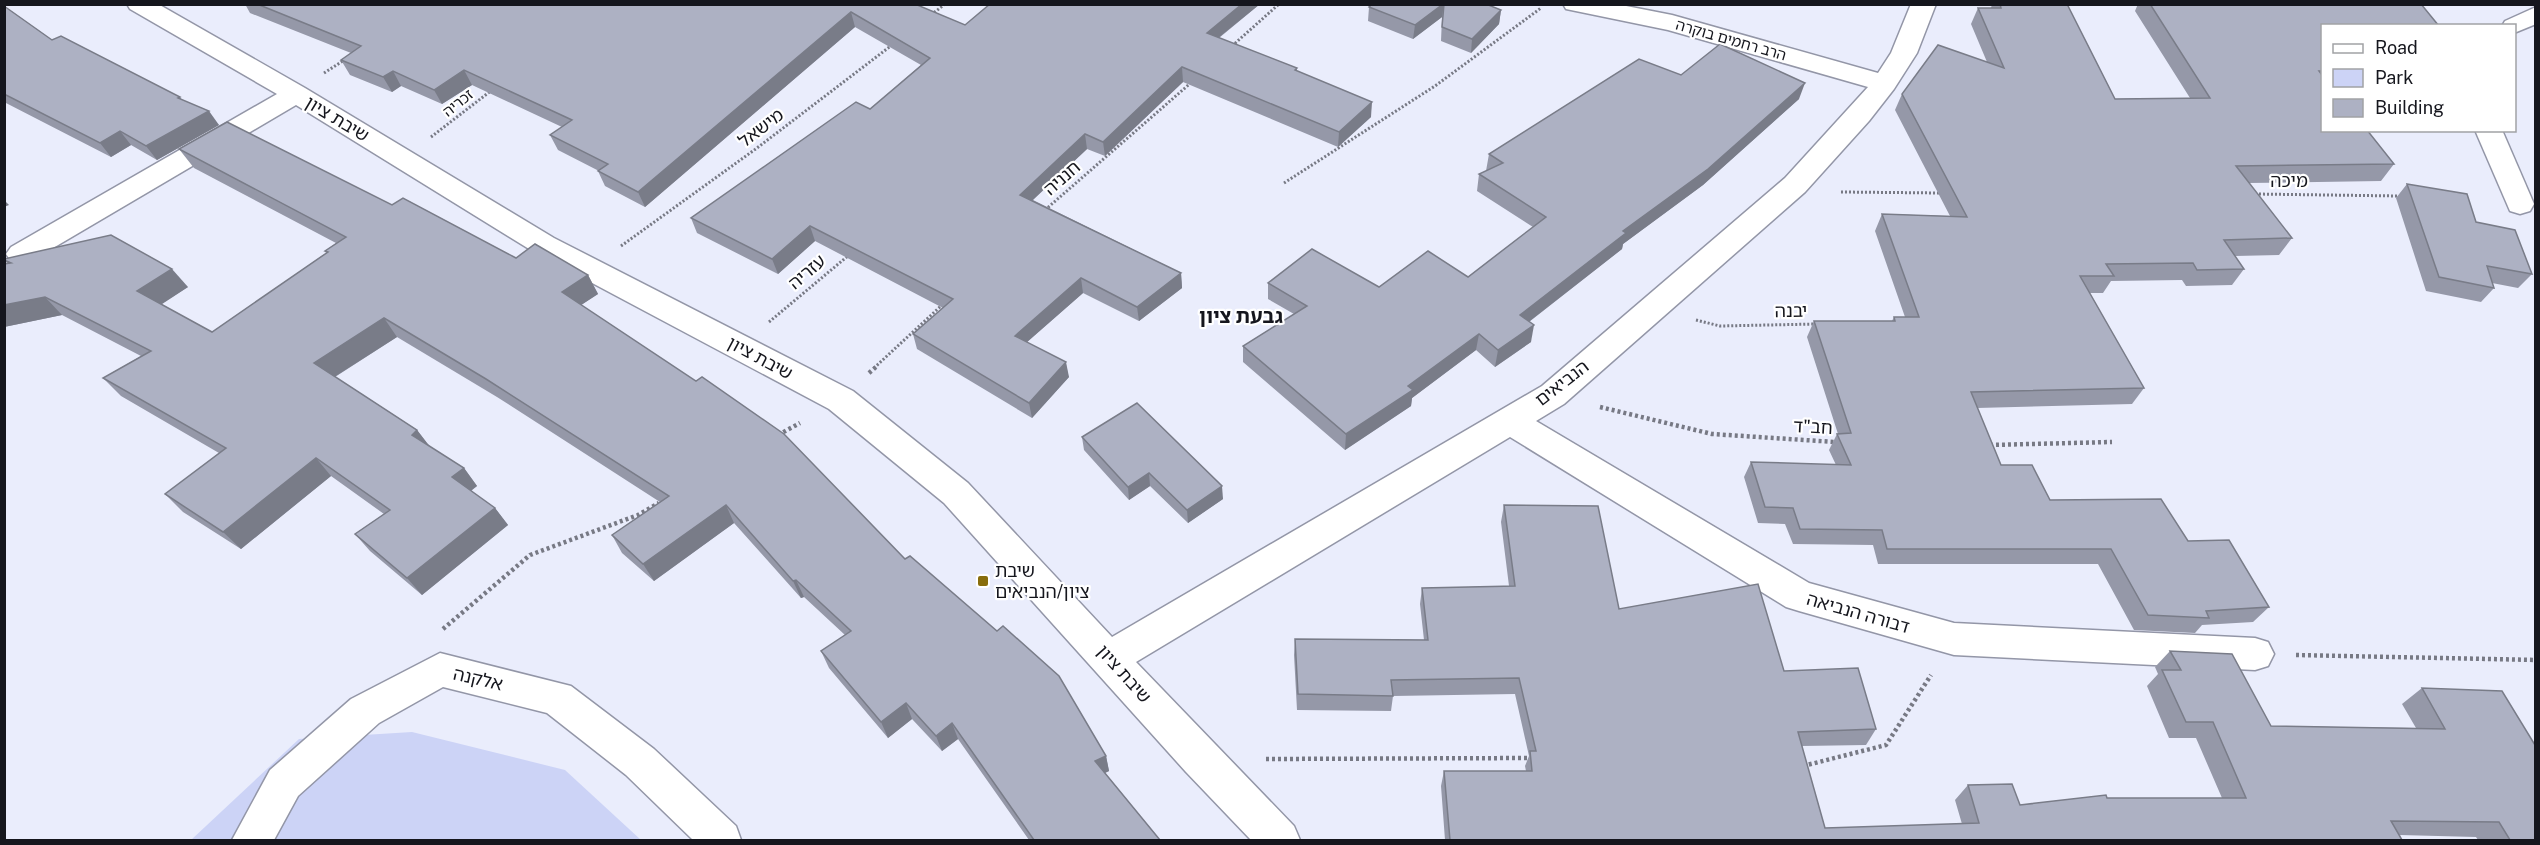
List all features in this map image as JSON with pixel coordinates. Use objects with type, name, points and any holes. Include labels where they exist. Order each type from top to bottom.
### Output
[{"type":"street","name":"שיבת ציון","points":[[139,4],[295,93],[544,245],[841,400],[956,493],[1110,658],[1200,759],[1279,840]]},
{"type":"street","name":"הרב רחמים בוקרה","points":[[1575,4],[1672,23],[1885,83]]},
{"type":"street","name":"הנביאים","points":[[1110,658],[1553,395],[1795,185],[1860,115],[1885,83],[1904,52],[1924,4]]},
{"type":"street","points":[[2516,25],[2535,14]]},
{"type":"street","points":[[21,254],[295,93]]},
{"type":"street","points":[[2489,132],[2520,204]]},
{"type":"street","name":"דבורה הנביאה","points":[[1509,420],[1799,596],[1954,639],[2255,654]]},
{"type":"street","name":"אלקנה","points":[[252,840],[284,783],[365,711],[440,670],[557,698],[640,762],[721,840]]},
{"type":"path","points":[[926,19],[945,4]]},
{"type":"path","points":[[1227,50],[1279,4]]},
{"type":"path","points":[[1284,183],[1435,86],[1545,4]]},
{"type":"path","name":"מישאל","points":[[590,268],[757,148],[898,40]]},
{"type":"path","points":[[295,93],[354,54]]},
{"type":"path","name":"חנניה","points":[[1042,213],[1201,74]]},
{"type":"path","name":"זכריה","points":[[403,159],[501,83]]},
{"type":"path","points":[[1841,192],[1948,193]]},
{"type":"path","name":"מיכה","points":[[2246,194],[2401,196]]},
{"type":"path","name":"עזריה","points":[[739,347],[857,249]]},
{"type":"path","points":[[770,440],[841,400],[946,302]]},
{"type":"path","name":"יבנה","points":[[1652,307],[1720,326],[1827,323]]},
{"type":"path","name":"חב\"ד","points":[[1553,395],[1712,434],[1847,442]]},
{"type":"path","points":[[1982,445],[2112,442]]},
{"type":"path","points":[[440,670],[425,644],[530,555],[638,515],[669,498]]},
{"type":"path","points":[[1798,765],[1809,766],[1886,745],[1954,639]]},
{"type":"path","points":[[2255,654],[2535,660]]},
{"type":"path","points":[[1200,759],[1542,758]]},
{"type":"green space","points":[[412,732],[565,770],[641,840],[191,840],[299,739]]},
{"type":"building","points":[[257,4],[915,4],[965,25],[990,4],[1242,4],[1207,33],[1297,68],[1295,70],[1372,102],[1339,132],[1182,67],[1103,142],[1085,134],[1020,195],[1181,273],[1137,307],[1081,278],[1015,336],[1066,362],[1029,403],[913,334],[953,299],[810,226],[772,259],[691,218],[856,102],[870,109],[930,58],[851,12],[638,192],[598,171],[608,164],[550,135],[572,120],[464,70],[434,90],[393,71],[383,77],[341,60],[361,46]]},
{"type":"building","points":[[1372,4],[1443,4],[1415,25],[1369,7]]},
{"type":"building","points":[[1444,4],[1486,4],[1501,10],[1472,39],[1442,27]]},
{"type":"building","points":[[2000,4],[2067,4],[2115,99],[2210,98],[2150,4],[2421,4],[2437,24],[2321,24],[2321,71],[2319,71],[2321,74],[2321,132],[2369,132],[2394,164],[2236,166],[2292,238],[2224,240],[2244,269],[2197,270],[2193,263],[2106,264],[2114,276],[2080,276],[2144,388],[1971,392],[2001,465],[2032,465],[2050,500],[2161,499],[2188,541],[2229,540],[2269,607],[2206,611],[2209,618],[2148,615],[2111,549],[1887,549],[1882,530],[1800,529],[1793,508],[1765,507],[1751,462],[1851,465],[1837,434],[1851,433],[1814,321],[1895,321],[1894,317],[1919,317],[1882,214],[1967,217],[1902,94],[1938,45],[2004,68],[1978,8],[2001,8]]},
{"type":"building","points":[[4,6],[52,40],[61,36],[180,97],[178,98],[209,111],[146,146],[120,131],[100,143],[4,94]]},
{"type":"building","points":[[1720,44],[1805,83],[1708,169],[1623,231],[1626,233],[1520,315],[1534,325],[1498,350],[1479,334],[1408,386],[1413,390],[1346,434],[1243,346],[1307,306],[1268,283],[1312,249],[1379,287],[1428,251],[1468,277],[1546,217],[1479,174],[1503,163],[1489,154],[1639,59],[1681,75]]},
{"type":"building","points":[[227,122],[392,205],[403,198],[516,258],[535,244],[588,275],[562,292],[696,381],[702,377],[784,434],[905,559],[910,556],[997,631],[1003,626],[1059,676],[1106,756],[1095,761],[1160,840],[1034,840],[952,723],[936,736],[906,703],[881,722],[821,651],[851,631],[796,580],[793,581],[726,505],[643,564],[612,535],[669,496],[486,379],[384,318],[314,363],[417,430],[412,435],[464,468],[452,477],[495,508],[407,578],[355,534],[390,510],[316,458],[223,532],[165,494],[226,448],[103,378],[151,351],[45,297],[4,305],[4,264],[11,263],[4,259],[111,235],[172,269],[137,291],[212,332],[328,252],[325,251],[346,237],[179,149]]},
{"type":"building","points":[[2407,184],[2467,194],[2476,222],[2515,230],[2532,274],[2487,266],[2494,288],[2439,277]]},
{"type":"building","points":[[1137,403],[1222,486],[1187,510],[1149,473],[1128,487],[1082,437]]},
{"type":"building","points":[[1504,505],[1598,506],[1619,609],[1758,584],[1784,671],[1858,668],[1876,729],[1798,732],[1825,828],[1979,823],[1968,785],[2012,784],[2020,805],[2106,795],[2107,798],[2246,798],[2213,722],[2186,722],[2162,670],[2181,670],[2170,651],[2232,654],[2271,726],[2445,729],[2422,688],[2502,691],[2535,745],[2535,840],[2510,840],[2499,822],[2391,821],[2402,840],[1450,840],[1444,771],[1532,771],[1530,751],[1536,751],[1519,678],[1391,680],[1393,696],[1298,694],[1295,639],[1428,640],[1422,588],[1515,586]]},
{"type":"place","name":"שיבת ציון/הנביאים","points":[[983,581]]},
{"type":"district","name":"גבעת ציון","points":[[1241,316]]}]
